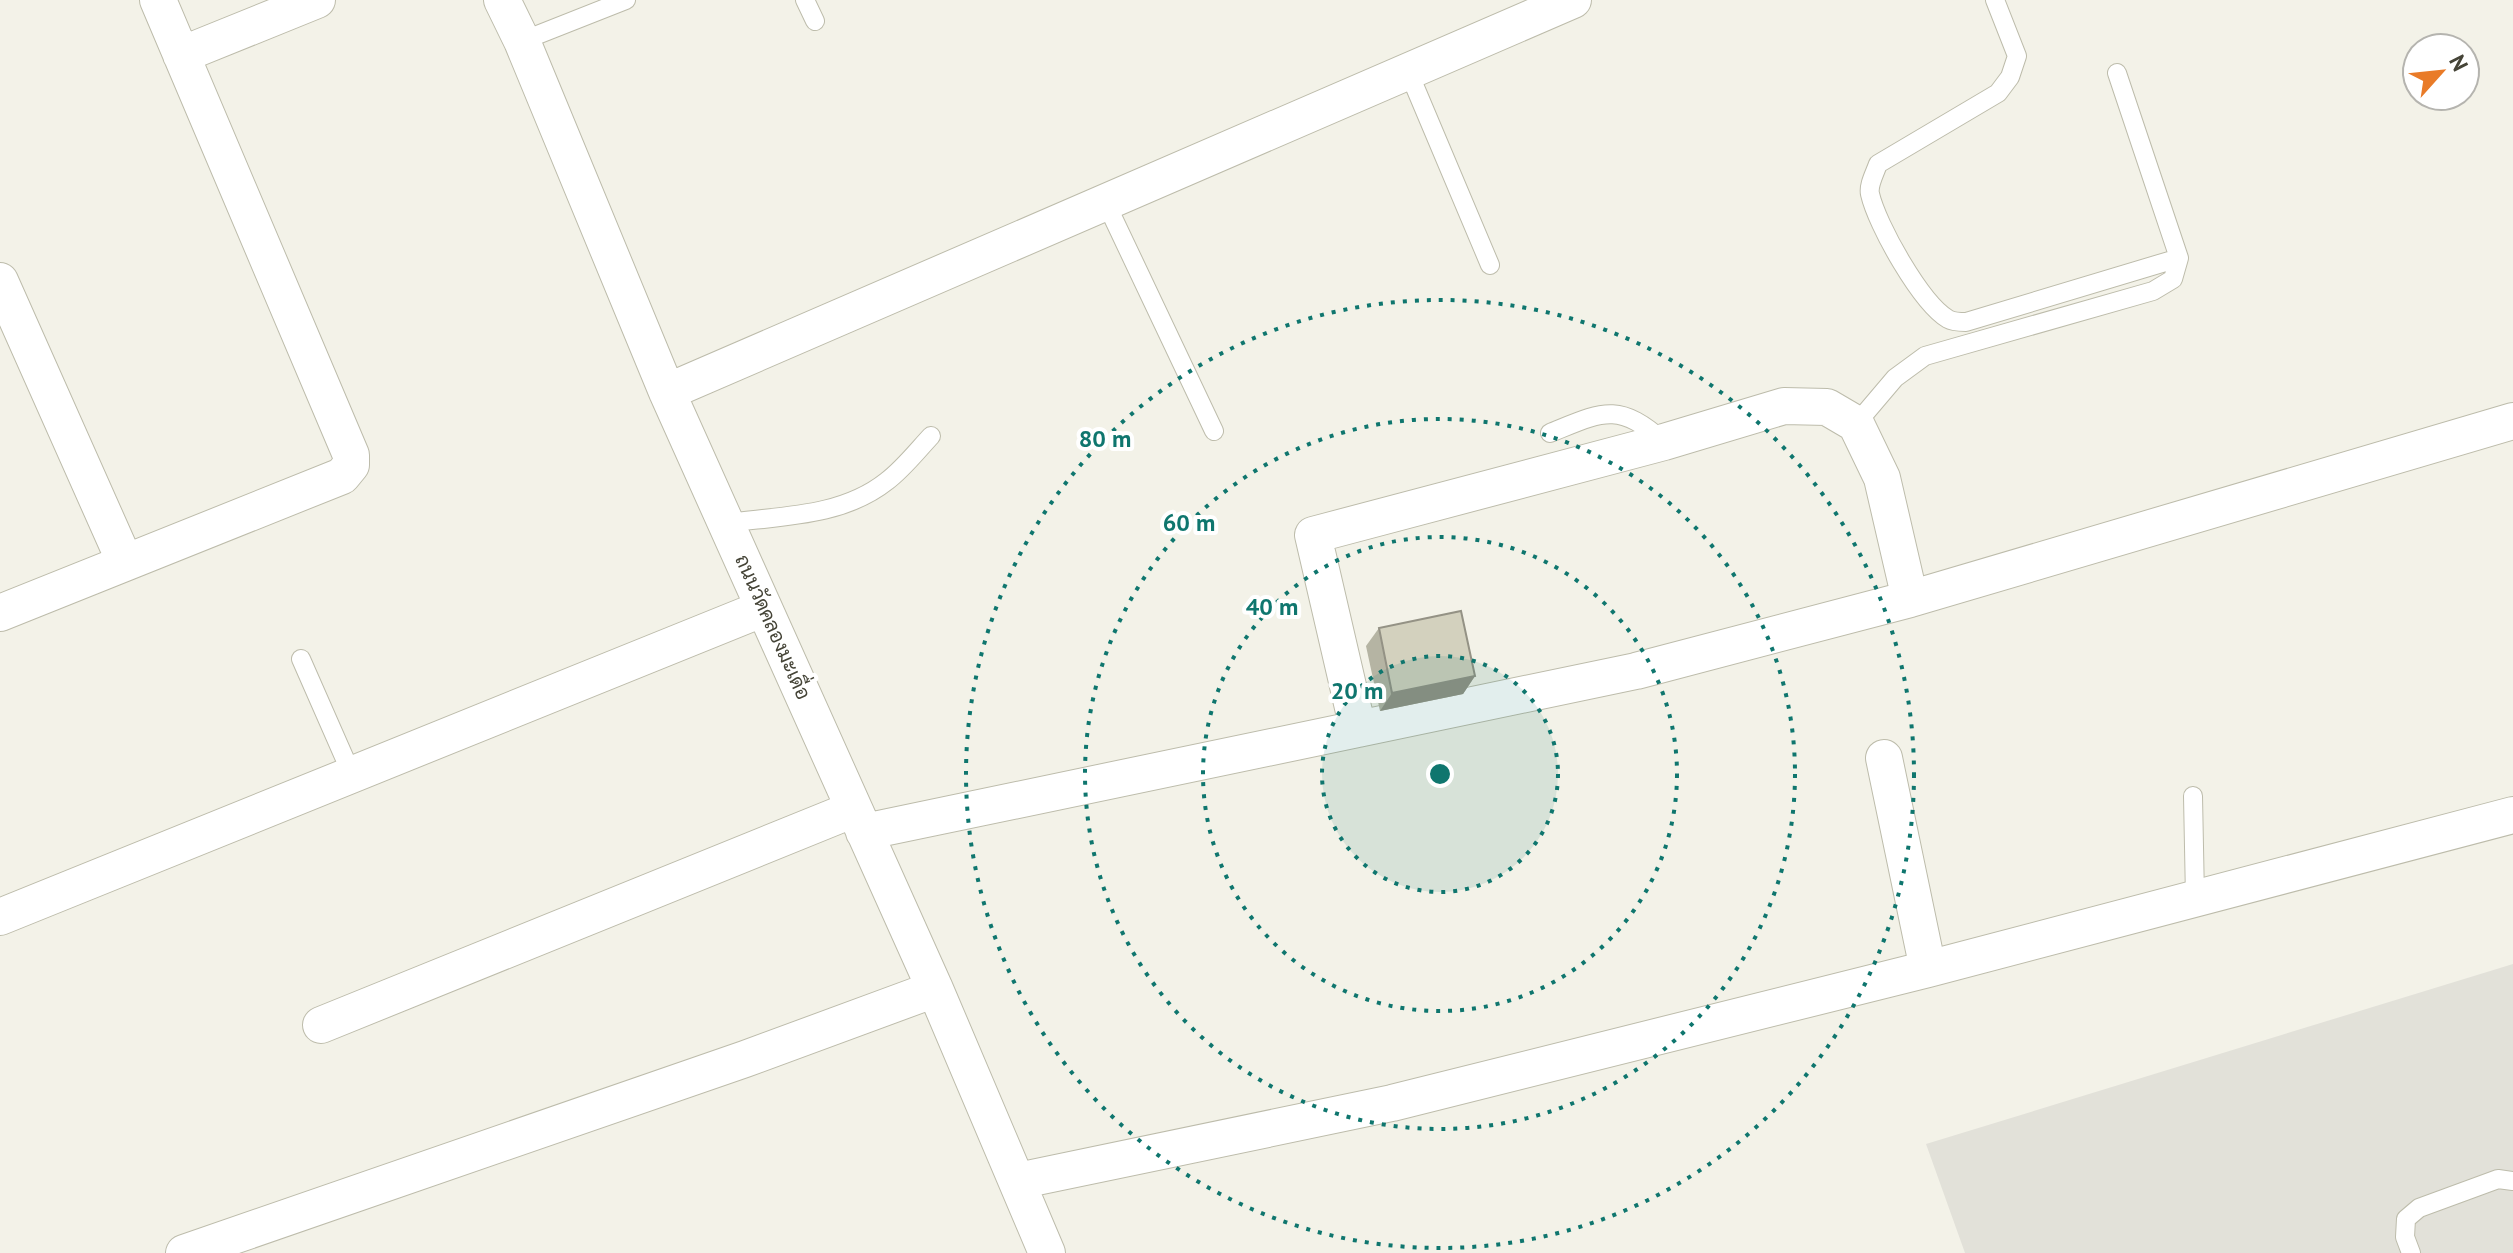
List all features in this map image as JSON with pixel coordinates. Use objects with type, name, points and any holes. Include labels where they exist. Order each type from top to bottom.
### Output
[{"type":"street","points":[[0,613],[342,476],[351,465],[351,455],[158,0]]},
{"type":"street","points":[[181,55],[317,0]]},
{"type":"street","name":"ถนนวัดคลองมะเดื่อ","points":[[502,0],[522,41],[667,392],[935,989],[1047,1253]]},
{"type":"street","points":[[667,392],[1409,73],[1559,3]]},
{"type":"street","points":[[0,281],[125,562]]},
{"type":"street","points":[[1358,729],[1313,535],[1664,442],[1784,406],[1827,407],[1856,424],[1882,478],[1910,599]]},
{"type":"street","points":[[321,1025],[859,821],[1358,729],[1636,671],[1910,599],[2513,421]]},
{"type":"street","points":[[0,917],[764,608]]},
{"type":"street","points":[[1884,758],[1928,969]]},
{"type":"street","points":[[1018,1181],[1392,1103],[1928,969],[2513,815]]},
{"type":"street","points":[[184,1253],[745,1059],[935,989]]},
{"type":"lane","points":[[522,41],[626,0]]},
{"type":"lane","points":[[805,0],[815,21]]},
{"type":"lane","points":[[1995,0],[2017,56],[2010,77],[1998,93],[1878,164],[1869,190],[1905,268],[1929,304],[1951,321],[1966,322],[2179,258]]},
{"type":"lane","points":[[1409,73],[1490,265]]},
{"type":"lane","points":[[1856,424],[1895,378],[1925,356],[2153,291],[2173,279],[2179,258],[2117,73]]},
{"type":"lane","points":[[1106,203],[1214,431]]},
{"type":"lane","points":[[1550,433],[1598,414],[1621,414],[1643,423],[1664,442]]},
{"type":"lane","points":[[726,523],[822,511],[861,498],[889,481],[931,436]]},
{"type":"lane","points":[[301,659],[352,775]]},
{"type":"lane","points":[[2193,796],[2195,898]]},
{"type":"lane","points":[[2411,1253],[2405,1237],[2406,1219],[2419,1208],[2498,1179],[2513,1181]]},
{"type":"shaded area","points":[[2513,964],[2513,1253],[1965,1253],[1926,1144]]},
{"type":"building","points":[[1461,611],[1475,676],[1392,693],[1379,628]]}]
